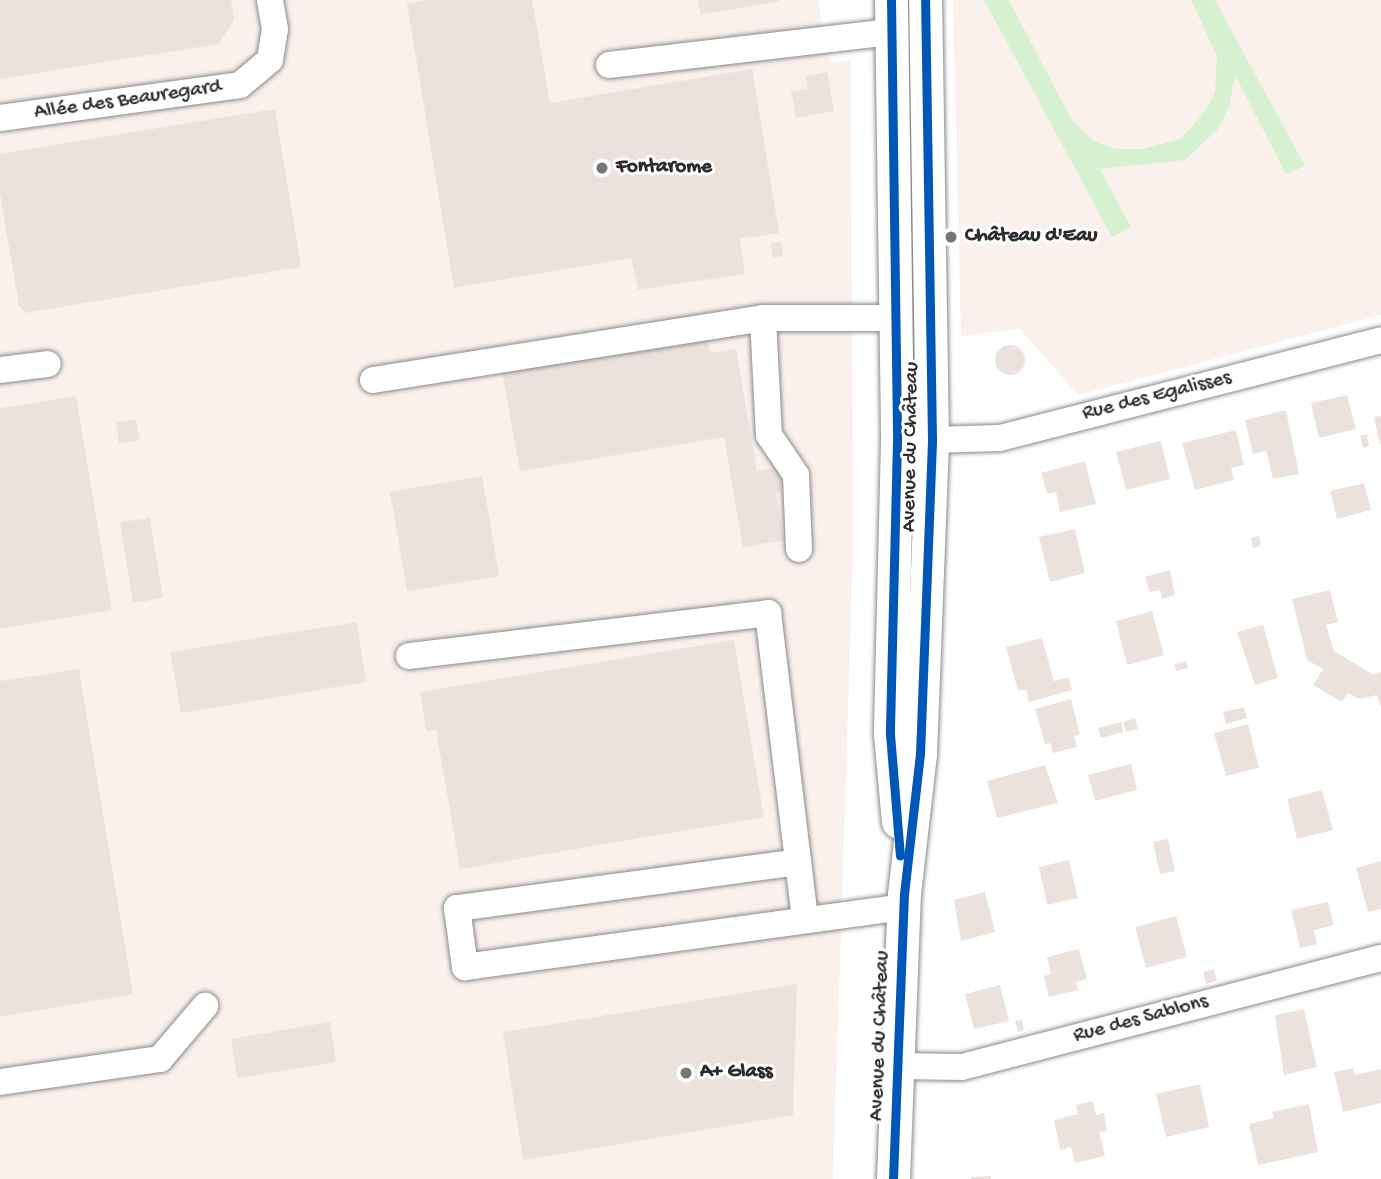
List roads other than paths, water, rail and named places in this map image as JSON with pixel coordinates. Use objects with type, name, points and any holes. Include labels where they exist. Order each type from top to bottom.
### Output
[{"type":"main road","name":"Avenue du Château","points":[[893,1179],[903,901],[920,754],[932,439],[925,0]]},
{"type":"main road","name":"Avenue du Château","points":[[891,16],[897,440],[890,734],[903,901]]},
{"type":"street","name":"Allée des Beauregard","points":[[0,118],[240,85],[270,60],[275,29],[270,0]]},
{"type":"street","points":[[609,65],[891,16]]},
{"type":"street","points":[[373,380],[763,318],[896,318]]},
{"type":"street","points":[[763,318],[769,435],[796,475],[799,550]]},
{"type":"street","name":"Rue des Egalisses","points":[[897,440],[1000,438],[1381,340]]},
{"type":"street","points":[[0,370],[48,363]]},
{"type":"street","points":[[409,656],[768,613],[805,920]]},
{"type":"street","points":[[798,862],[457,908],[465,967],[805,920],[903,901]]},
{"type":"street","name":"Rue des Sablons","points":[[898,1066],[962,1067],[1381,958]]},
{"type":"street","points":[[0,1082],[160,1059],[205,1006]]},
{"type":"place","name":"Fontarome","points":[[602,168]]},
{"type":"place","name":"Château d'Eau","points":[[951,237]]},
{"type":"place","name":"A+ Glass","points":[[686,1073]]}]
